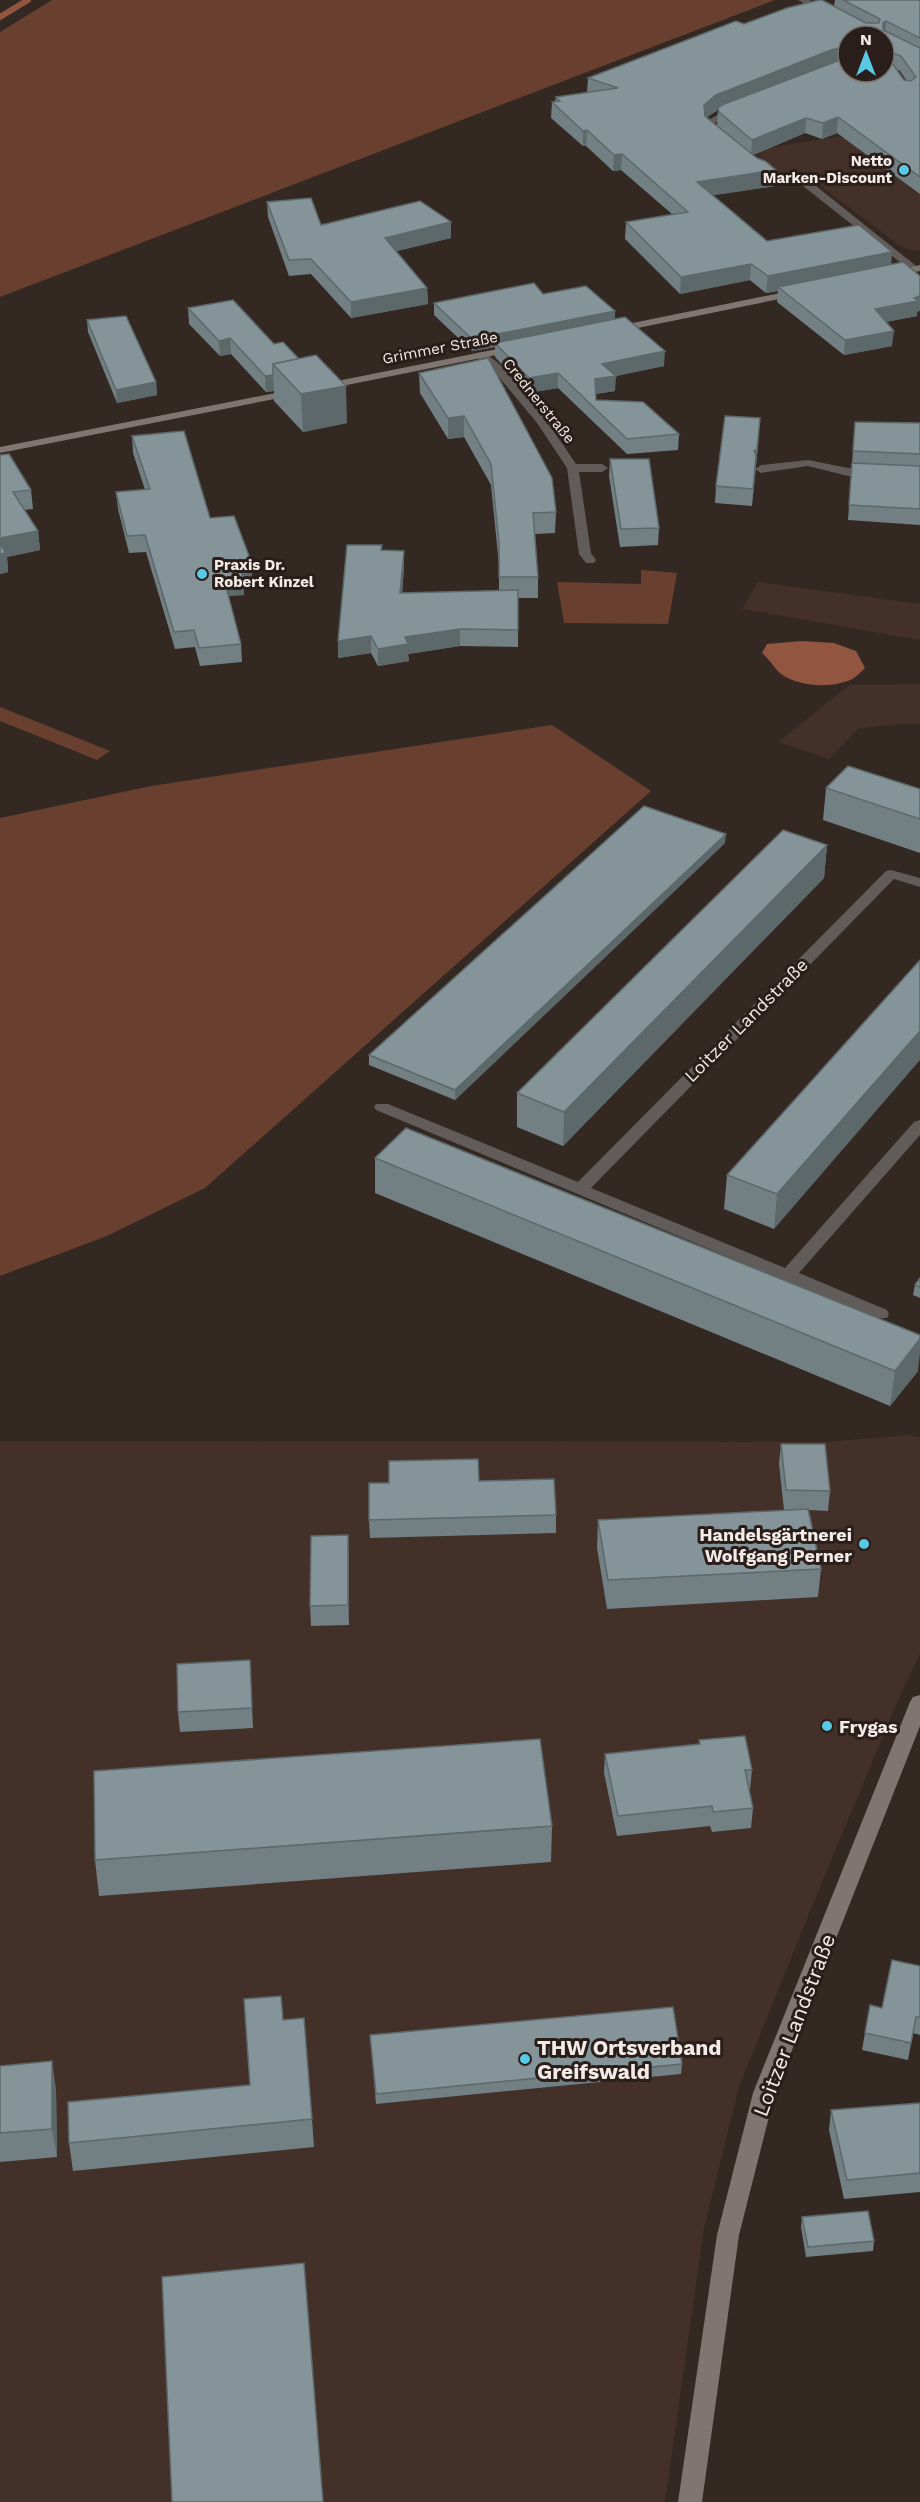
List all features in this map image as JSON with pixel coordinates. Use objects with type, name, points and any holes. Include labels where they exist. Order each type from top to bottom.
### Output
[{"type":"main road","points":[[881,275],[917,268]]},
{"type":"main road","points":[[604,332],[813,288]]},
{"type":"main road","name":"Grimmer Straße","points":[[0,450],[526,347]]},
{"type":"main road","name":"Loitzer Landstraße","points":[[690,2502],[728,2235],[764,2093],[920,1702]]},
{"type":"street","points":[[802,0],[842,20]]},
{"type":"street","points":[[728,145],[711,130],[710,122],[719,115],[750,102]]},
{"type":"street","points":[[746,159],[760,170],[807,184],[917,268]]},
{"type":"street","name":"Crednerstraße","points":[[481,355],[502,374],[540,421],[573,468],[585,554],[590,560]]},
{"type":"street","points":[[761,469],[808,463],[848,472],[920,475]]},
{"type":"street","name":"Crednerstraße","points":[[573,468],[602,468]]},
{"type":"street","name":"Loitzer Landstraße","points":[[580,1189],[891,874],[920,884]]},
{"type":"street","points":[[382,1107],[881,1314]]},
{"type":"street","points":[[788,1275],[920,1125]]},
{"type":"shaded area","points":[[52,0],[775,0],[0,297],[0,32]]},
{"type":"shaded area","points":[[920,124],[920,249],[912,251],[900,246],[814,181],[776,171],[752,150]]},
{"type":"shaded area","points":[[641,570],[677,573],[668,624],[564,623],[557,582],[641,584]]},
{"type":"shaded area","points":[[758,582],[920,604],[920,640],[742,609]]},
{"type":"shaded area","points":[[802,641],[834,643],[856,651],[865,668],[846,682],[827,685],[807,684],[781,674],[762,653],[767,644]]},
{"type":"shaded area","points":[[920,684],[920,724],[897,724],[858,729],[829,759],[778,742],[849,685]]},
{"type":"shaded area","points":[[0,707],[110,751],[97,760],[0,721]]},
{"type":"shaded area","points":[[552,725],[651,791],[205,1188],[107,1236],[0,1276],[0,818],[151,786]]},
{"type":"shaded area","points":[[909,1435],[920,1438],[920,1654],[899,1698],[739,2087],[704,2228],[665,2502],[0,2502],[0,1441],[825,1442]]},
{"type":"building","points":[[822,0],[866,23],[879,23],[880,19],[843,0],[920,0],[920,38],[886,21],[883,24],[836,24],[836,49],[716,95],[704,105],[705,116],[757,158],[776,170],[697,182],[767,241],[859,225],[892,252],[768,276],[751,264],[681,277],[626,222],[688,212],[622,154],[614,155],[587,130],[583,131],[552,102],[560,101],[556,97],[618,88],[588,78],[736,21],[744,24],[787,8]]},
{"type":"building","points":[[896,36],[920,48],[920,177],[838,117],[823,123],[806,118],[752,140],[719,112],[718,108],[724,104],[836,62],[836,84],[896,84],[896,69],[904,80],[911,81],[916,77],[901,56],[896,54]]},
{"type":"building","points":[[311,198],[321,225],[420,201],[451,222],[385,238],[427,288],[351,302],[311,259],[289,260],[267,202]]},
{"type":"building","points":[[903,262],[920,276],[920,296],[914,298],[918,301],[875,309],[894,331],[845,340],[778,287]]},
{"type":"building","points":[[534,283],[543,294],[586,286],[615,311],[472,339],[434,303]]},
{"type":"building","points":[[233,300],[274,344],[283,342],[299,359],[273,364],[273,375],[265,376],[230,338],[219,341],[188,308]]},
{"type":"building","points":[[126,316],[156,382],[116,390],[87,320]]},
{"type":"building","points":[[625,317],[665,351],[602,364],[616,376],[595,379],[596,400],[643,402],[679,434],[627,439],[558,373],[529,378],[495,343]]},
{"type":"building","points":[[316,355],[346,386],[301,394],[273,364]]},
{"type":"building","points":[[488,358],[552,478],[556,512],[533,513],[538,577],[499,577],[499,543],[491,464],[464,416],[448,418],[419,373]]},
{"type":"building","points":[[725,416],[760,418],[757,449],[754,451],[756,455],[753,489],[716,486]]},
{"type":"building","points":[[855,422],[920,423],[920,454],[853,451]]},
{"type":"building","points":[[184,431],[210,518],[234,516],[251,561],[238,562],[243,577],[224,579],[241,644],[199,648],[194,630],[174,632],[145,535],[127,536],[116,492],[150,489],[132,436]]},
{"type":"building","points":[[9,454],[31,490],[13,492],[38,531],[0,538],[0,455]]},
{"type":"building","points":[[610,459],[649,459],[659,528],[621,529]]},
{"type":"building","points":[[852,463],[920,466],[920,509],[849,505]]},
{"type":"building","points":[[0,544],[6,553],[0,554]]},
{"type":"building","points":[[347,545],[382,545],[381,550],[404,551],[400,593],[518,590],[518,630],[460,629],[405,637],[408,644],[378,649],[371,636],[338,641]]},
{"type":"building","points":[[848,766],[920,789],[920,819],[826,788]]},
{"type":"building","points":[[644,806],[726,834],[455,1090],[369,1055]]},
{"type":"building","points":[[783,830],[827,845],[564,1112],[517,1093]]},
{"type":"building","points":[[920,960],[920,1031],[777,1194],[727,1175]]},
{"type":"building","points":[[406,1128],[920,1335],[920,1339],[895,1371],[375,1158]]},
{"type":"building","points":[[781,1444],[825,1444],[830,1491],[786,1490]]},
{"type":"building","points":[[478,1459],[479,1481],[554,1479],[556,1515],[369,1520],[369,1483],[389,1483],[389,1461]]},
{"type":"building","points":[[808,1509],[821,1569],[608,1580],[598,1520]]},
{"type":"building","points":[[348,1535],[348,1605],[310,1606],[311,1536]]},
{"type":"building","points":[[250,1660],[252,1708],[178,1712],[177,1664]]},
{"type":"building","points":[[745,1736],[752,1770],[745,1770],[753,1808],[713,1812],[712,1806],[618,1816],[605,1754],[700,1744],[699,1740]]},
{"type":"building","points":[[540,1739],[552,1826],[95,1860],[94,1771]]},
{"type":"building","points":[[892,1960],[920,1966],[920,2017],[916,2017],[911,2043],[865,2033],[870,2005],[882,2008]]},
{"type":"building","points":[[281,1996],[283,2020],[304,2018],[312,2119],[69,2143],[68,2102],[250,2085],[244,1999]]},
{"type":"building","name":"THW Ortsverband Greifswald","points":[[673,2007],[682,2064],[376,2094],[370,2035]]},
{"type":"building","points":[[52,2061],[52,2129],[0,2133],[0,2066]]},
{"type":"building","points":[[920,2103],[920,2173],[847,2180],[831,2110]]},
{"type":"building","points":[[868,2211],[874,2241],[808,2247],[802,2217]]},
{"type":"building","points":[[304,2263],[323,2502],[172,2502],[162,2277]]},
{"type":"waterway","points":[[0,17],[28,0]]},
{"type":"place","name":"Netto Marken-Discount","points":[[904,170]]},
{"type":"place","name":"Praxis Dr. Robert Kinzel","points":[[202,574]]},
{"type":"place","name":"Handelsgärtnerei Wolfgang Perner","points":[[864,1544]]},
{"type":"place","name":"Frygas","points":[[827,1726]]},
{"type":"place","name":"THW Ortsverband Greifswald","points":[[525,2059]]}]
